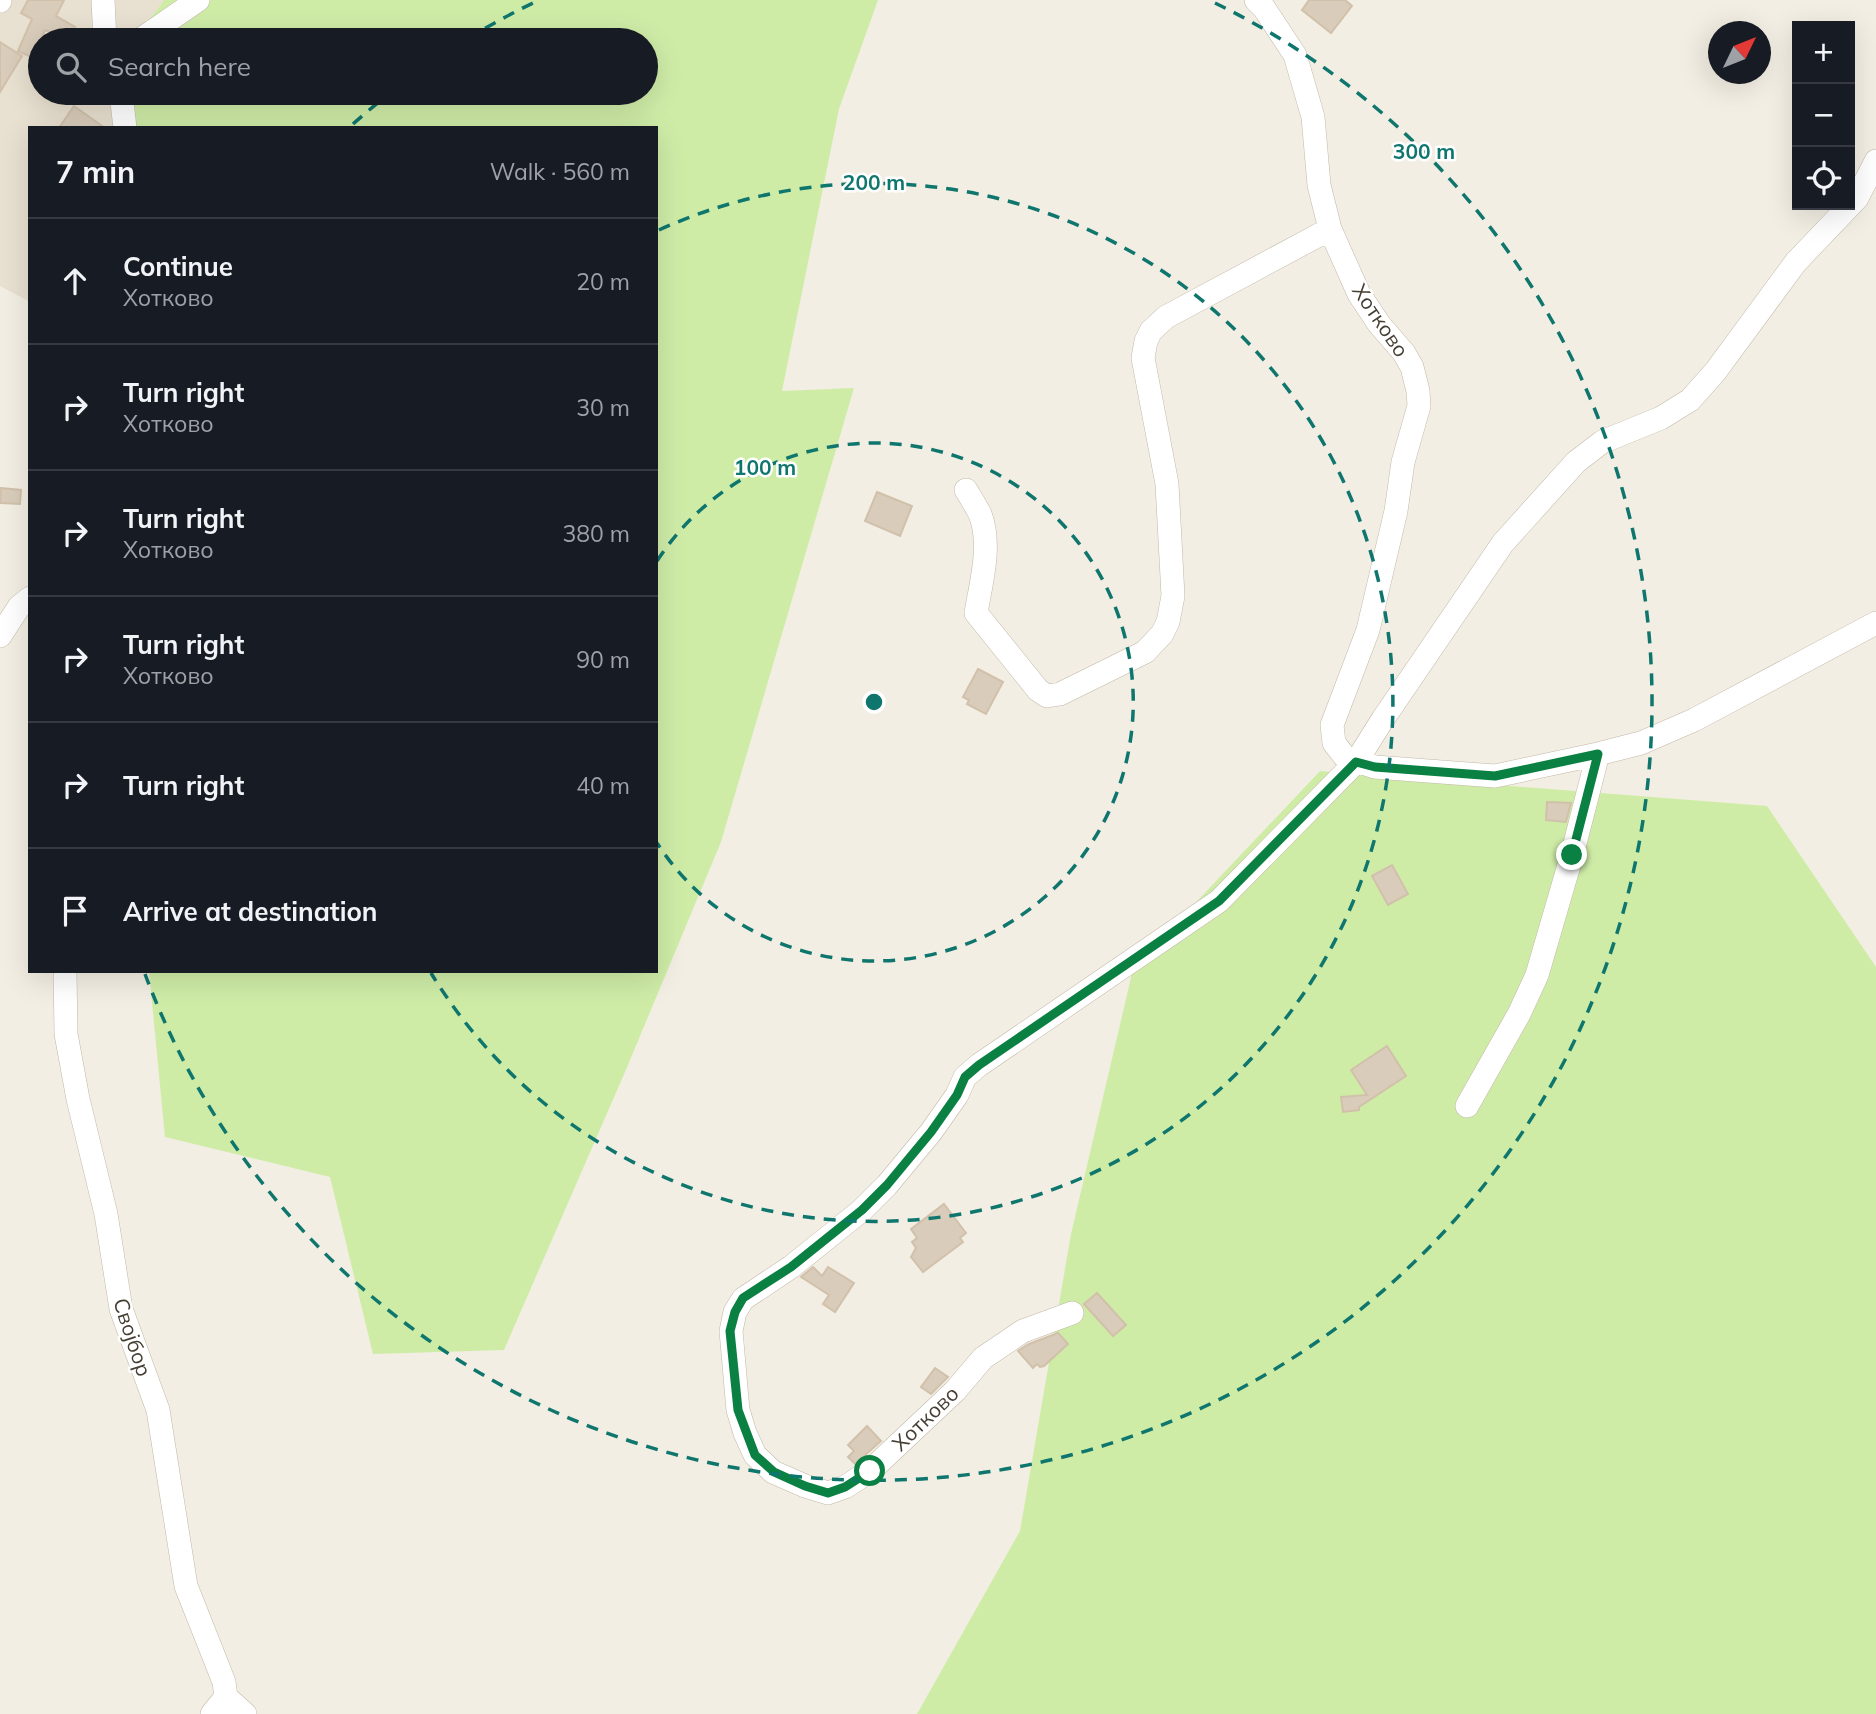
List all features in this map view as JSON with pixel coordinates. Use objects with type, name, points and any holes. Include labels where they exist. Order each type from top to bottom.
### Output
[{"type":"street","points":[[103,0],[104,28]]},
{"type":"street","points":[[157,28],[198,0]]},
{"type":"street","name":"Хотково","points":[[1256,0],[1295,55],[1313,117],[1319,185],[1330,229],[1359,293],[1380,324],[1404,352],[1412,367],[1419,406],[1403,462],[1396,511],[1367,630],[1332,724],[1334,743],[1345,757],[1356,762]]},
{"type":"street","points":[[122,105],[125,126]]},
{"type":"street","name":"Хотково","points":[[1072,1313],[1023,1331],[983,1357],[955,1391],[870,1471],[845,1487],[828,1493],[774,1472],[755,1455],[745,1433],[738,1410],[730,1331],[735,1312],[743,1298],[791,1267],[862,1210],[887,1185],[931,1132],[957,1095],[965,1077],[979,1065],[1219,901],[1356,762],[1503,543],[1576,462],[1602,442],[1661,418],[1690,400],[1715,372],[1796,262],[1857,198],[1876,161]]},
{"type":"street","points":[[967,490],[981,516],[985,538],[976,613],[1038,690],[1051,696],[1060,694],[1145,652],[1155,643],[1168,622],[1173,596],[1167,484],[1144,367],[1146,341],[1151,331],[1166,317],[1330,229]]},
{"type":"street","points":[[0,636],[19,607],[28,600]]},
{"type":"street","points":[[1356,762],[1375,767],[1495,776],[1641,743],[1694,720],[1876,623]]},
{"type":"street","points":[[1467,1106],[1519,1014],[1537,975],[1598,754]]},
{"type":"street","name":"Својбор","points":[[65,973],[66,1034],[78,1099],[106,1214],[121,1309],[158,1410],[186,1586],[224,1682],[219,1705]]},
{"type":"street","points":[[219,1705],[246,1714]]},
{"type":"shaded area","points":[[0,0],[164,0],[138,28],[28,28],[28,105],[122,105],[125,126],[28,126],[28,301],[0,286]]},
{"type":"green space","points":[[164,0],[878,0],[839,109],[782,391],[854,388],[721,842],[504,1350],[373,1354],[330,1177],[165,1137],[149,973],[658,973],[658,126],[125,126],[122,105],[658,105],[658,28],[135,28],[151,17]]},
{"type":"green space","points":[[1320,771],[1767,806],[1876,967],[1876,1714],[917,1714],[1020,1531],[1071,1234],[1133,969]]},
{"type":"building","points":[[28,0],[64,0],[56,16],[75,27],[28,28],[32,19],[21,13]]},
{"type":"building","points":[[1309,0],[1345,0],[1352,6],[1331,33],[1302,10]]},
{"type":"building","points":[[28,28],[28,56],[18,51]]},
{"type":"building","points":[[0,42],[22,56],[0,92]]},
{"type":"building","points":[[74,106],[102,126],[60,126]]},
{"type":"building","points":[[1,488],[21,490],[20,504],[0,503]]},
{"type":"building","points":[[877,492],[912,506],[900,536],[865,521]]},
{"type":"building","points":[[978,669],[1003,682],[986,714],[967,704],[969,700],[963,697]]},
{"type":"building","points":[[1547,802],[1571,803],[1566,822],[1546,820]]},
{"type":"building","points":[[1392,865],[1408,894],[1388,905],[1372,876]]},
{"type":"building","points":[[1387,1046],[1406,1076],[1359,1107],[1359,1110],[1343,1112],[1341,1097],[1367,1095],[1351,1070]]},
{"type":"building","points":[[944,1204],[966,1233],[960,1238],[963,1242],[923,1272],[911,1257],[916,1248],[912,1242],[917,1238],[911,1229]]},
{"type":"building","points":[[813,1267],[822,1276],[828,1267],[854,1283],[835,1312],[823,1304],[829,1295],[801,1277]]},
{"type":"building","points":[[1097,1293],[1126,1325],[1113,1336],[1084,1304]]},
{"type":"building","points":[[1058,1333],[1068,1344],[1044,1366],[1037,1364],[1033,1368],[1018,1351],[1029,1344]]},
{"type":"building","points":[[935,1368],[948,1377],[931,1394],[921,1387]]},
{"type":"building","points":[[867,1426],[881,1441],[855,1464],[848,1457],[854,1451],[848,1445]]},
{"type":"route","points":[[870,1471],[845,1487],[828,1493],[774,1472],[755,1455],[738,1410],[730,1331],[735,1312],[743,1298],[791,1267],[828,1238],[887,1185],[931,1132],[957,1095],[965,1077],[1219,901],[1356,762],[1375,767],[1495,776],[1598,754],[1572,855]]}]
